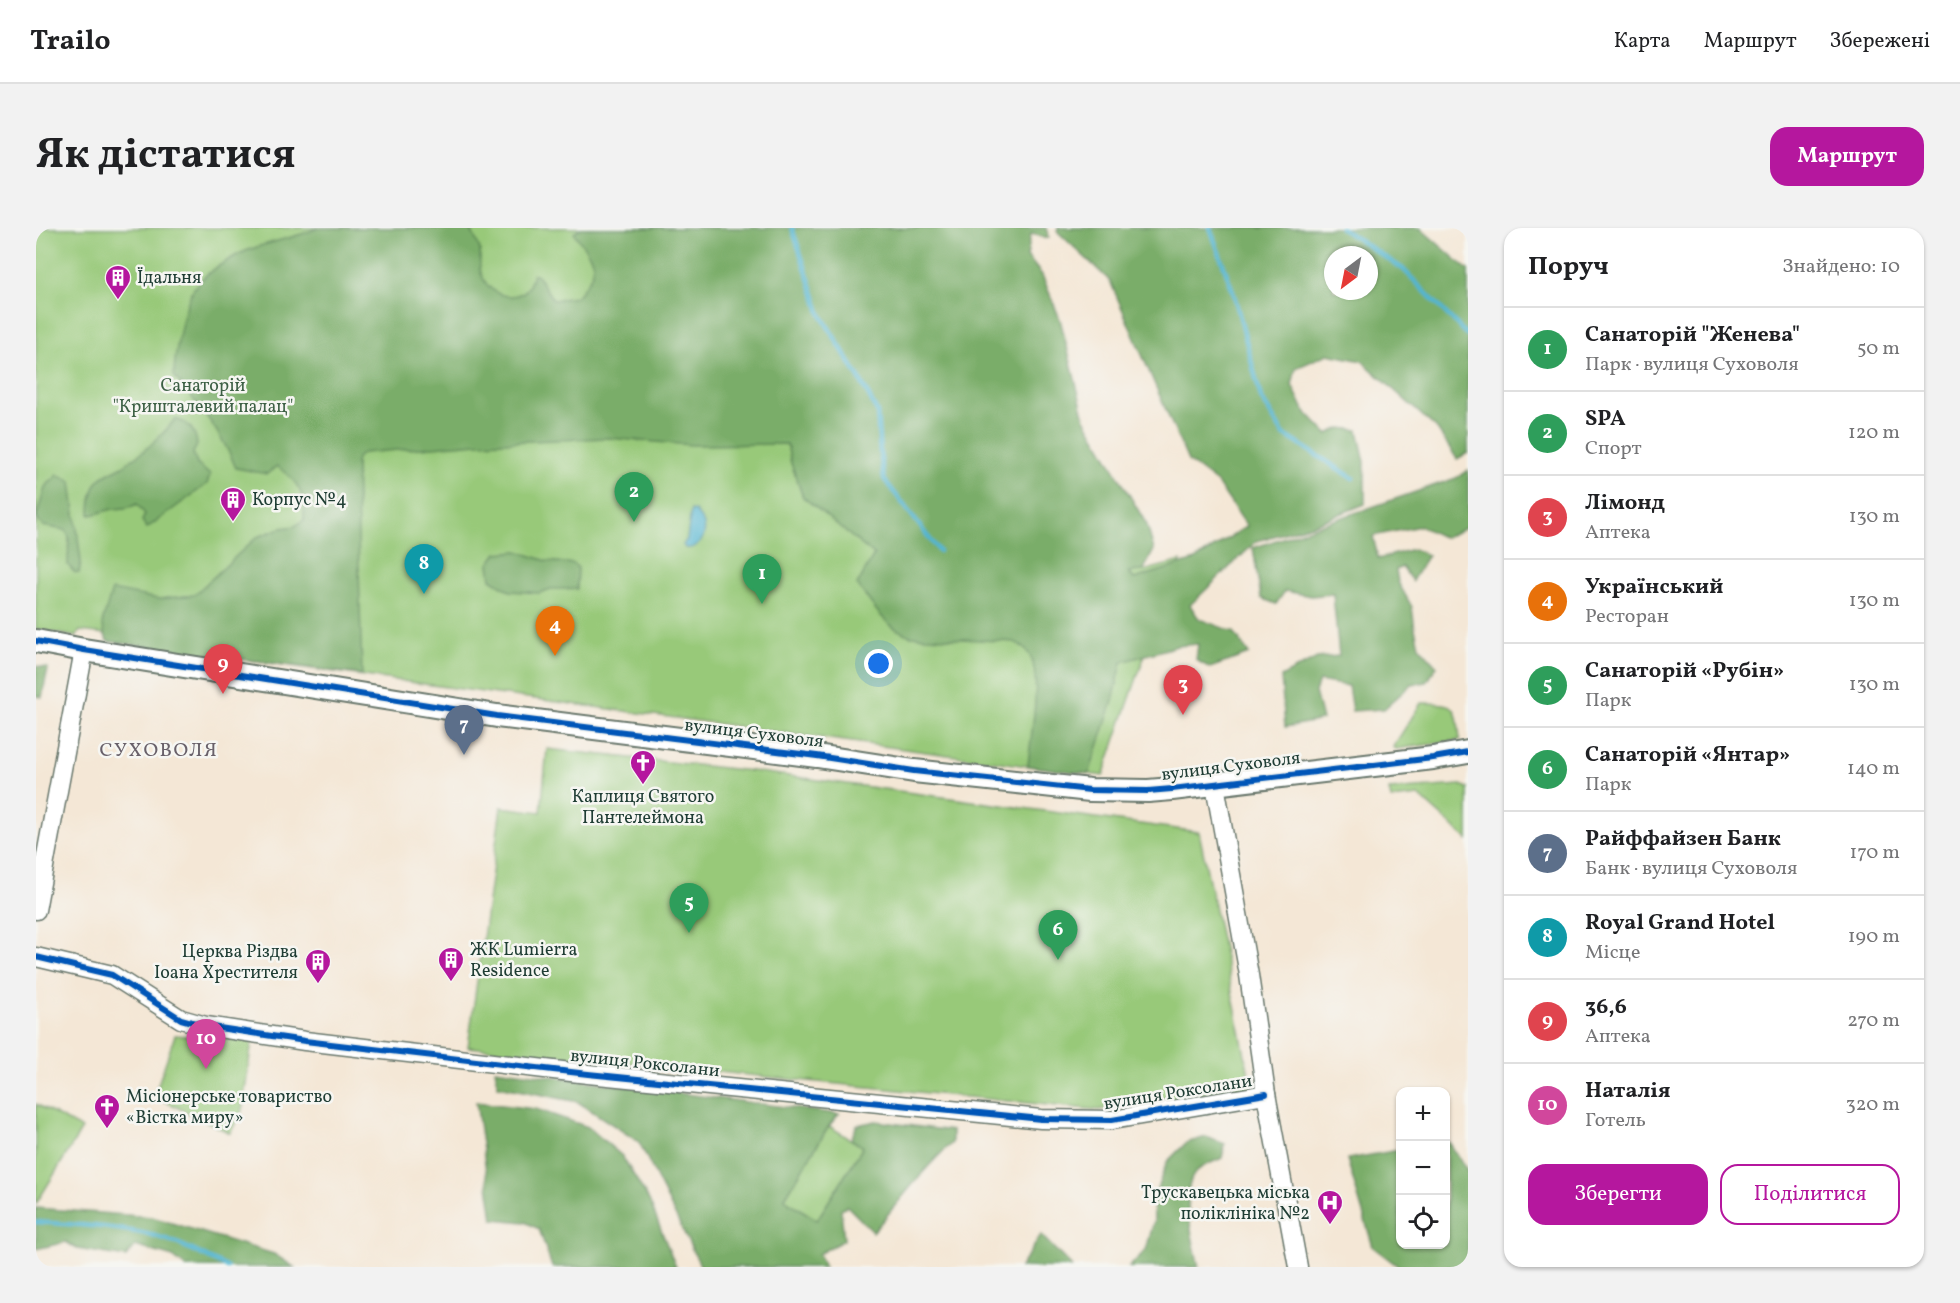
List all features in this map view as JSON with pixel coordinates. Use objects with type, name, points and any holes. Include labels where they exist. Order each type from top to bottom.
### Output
[{"type":"street","name":"вулиця Суховоля","points":[[36,641],[84,651],[520,719],[817,756],[914,771],[1117,792],[1215,784],[1468,752]]},
{"type":"street","points":[[36,910],[42,842],[84,651]]},
{"type":"street","points":[[1215,784],[1249,975],[1266,1094],[1298,1267]]},
{"type":"street","name":"вулиця Роксолани","points":[[36,957],[112,975],[181,1019],[206,1026],[305,1041],[576,1072],[1041,1119],[1112,1120],[1266,1094]]},
{"type":"green space","name":"Санаторій \"Кришталевий палац\"","points":[[36,228],[743,228],[791,463],[803,497],[1119,570],[1143,571],[1181,561],[1158,617],[1103,776],[107,641],[105,634],[80,631],[76,637],[36,629]]},
{"type":"green space","name":"Санаторій \"Кришталевий палац\"","points":[[318,228],[470,228],[480,250],[481,274],[492,290],[510,296],[521,294],[528,288],[533,274],[537,275],[553,300],[576,297],[593,271],[591,259],[574,233],[581,228],[1046,228],[1049,238],[1031,234],[1027,256],[1042,275],[1060,319],[1085,419],[1147,525],[1154,550],[1143,571],[1129,572],[1134,579],[1195,560],[1247,526],[1217,483],[1188,461],[1110,281],[1057,231],[1058,228],[1420,228],[1468,270],[1468,453],[1457,459],[1437,429],[1362,361],[1328,354],[1296,368],[1292,385],[1304,410],[1327,434],[1341,428],[1358,430],[1365,462],[1365,504],[1315,524],[1257,541],[1190,605],[1199,619],[1234,632],[1249,654],[1210,668],[1196,660],[1198,644],[1177,646],[1122,662],[1113,701],[1089,774],[1028,766],[1035,680],[1031,658],[1022,647],[1015,642],[911,636],[894,627],[880,615],[857,585],[874,555],[803,497],[787,444],[692,445],[608,438],[478,443],[363,453],[356,462],[362,675],[107,641],[102,623],[112,590],[159,599],[194,595],[257,537],[281,528],[295,526],[304,520],[302,495],[291,478],[277,466],[267,474],[236,468],[217,431],[174,376],[187,304],[195,287],[215,269],[239,254]]},
{"type":"green space","points":[[175,419],[180,420],[193,431],[197,445],[193,453],[197,464],[210,475],[207,484],[147,528],[142,521],[145,514],[137,504],[128,508],[112,509],[90,515],[93,493],[99,480],[144,450]]},
{"type":"green space","points":[[1468,470],[1468,527],[1444,538],[1420,526],[1373,536],[1378,559],[1413,549],[1428,555],[1412,581],[1402,567],[1396,570],[1398,582],[1412,607],[1419,646],[1437,666],[1427,682],[1412,684],[1384,709],[1352,711],[1348,686],[1319,681],[1315,692],[1322,720],[1285,727],[1281,677],[1317,658],[1339,656],[1333,594],[1311,596],[1285,591],[1276,604],[1261,598],[1253,548],[1456,478]]},
{"type":"green space","points":[[58,475],[71,481],[81,562],[79,573],[74,572],[68,565],[69,537],[65,530],[43,526],[37,516],[45,487]]},
{"type":"green space","points":[[517,551],[547,561],[574,564],[578,568],[577,589],[551,589],[539,593],[510,591],[491,579],[489,564],[497,553]]},
{"type":"green space","points":[[36,666],[48,668],[42,697],[36,696]]},
{"type":"green space","points":[[1421,703],[1449,705],[1453,708],[1456,713],[1460,740],[1396,749],[1393,747]]},
{"type":"green space","points":[[547,749],[752,771],[1199,832],[1252,1089],[1098,1110],[468,1047],[501,807],[541,812]]},
{"type":"green space","points":[[1461,785],[1468,788],[1468,840],[1419,796],[1391,799],[1389,790]]},
{"type":"green space","points":[[175,1035],[252,1041],[242,1111],[230,1133],[154,1096]]},
{"type":"green space","points":[[495,1069],[839,1114],[829,1126],[784,1199],[817,1220],[863,1147],[851,1139],[857,1125],[876,1121],[952,1131],[952,1143],[921,1175],[873,1232],[847,1206],[841,1209],[844,1240],[818,1254],[825,1267],[701,1267],[639,1142],[578,1102],[498,1086]]},
{"type":"green space","points":[[476,1102],[536,1109],[588,1127],[622,1156],[649,1200],[676,1267],[552,1267],[539,1229],[525,1222],[493,1219]]},
{"type":"green space","points":[[36,1104],[82,1129],[36,1204]]},
{"type":"green space","points":[[829,1126],[863,1147],[817,1220],[784,1199]]},
{"type":"green space","points":[[1206,1137],[1225,1144],[1222,1158],[1205,1165],[1191,1179],[1189,1217],[1199,1267],[1129,1267],[1146,1250],[1154,1221],[1153,1199],[1167,1162],[1186,1143]]},
{"type":"green space","points":[[1450,1144],[1468,1172],[1468,1267],[1399,1267],[1373,1247],[1347,1159],[1396,1151],[1396,1249],[1450,1249]]},
{"type":"green space","points":[[36,1208],[152,1217],[274,1254],[294,1267],[186,1267],[173,1257],[135,1246],[126,1257],[77,1249],[66,1242],[36,1249]]},
{"type":"green space","points":[[1041,1235],[1072,1267],[1020,1267]]},
{"type":"water","points":[[691,510],[695,511],[703,521],[705,529],[698,545],[685,548],[683,545],[687,539]]},
{"type":"waterway","points":[[792,228],[821,315],[877,412],[884,479],[939,551]]},
{"type":"waterway","points":[[1210,228],[1233,291],[1261,398],[1283,434],[1353,478]]},
{"type":"waterway","points":[[1341,228],[1403,269],[1468,336]]},
{"type":"waterway","points":[[36,1222],[111,1228],[155,1236],[227,1267]]},
{"type":"cycle path","points":[[36,641],[497,716],[817,756],[914,771],[1090,790],[1172,789],[1468,752]]},
{"type":"cycle path","points":[[36,957],[112,975],[181,1019],[206,1026],[305,1041],[588,1074],[1041,1119],[1112,1120],[1266,1094]]},
{"type":"place","name":"Їдальня","points":[[118,301]]},
{"type":"place","name":"SPA","points":[[634,522]]},
{"type":"place","name":"Корпус №4","points":[[233,523]]},
{"type":"place","name":"Royal Grand Hotel","points":[[424,594]]},
{"type":"place","name":"Санаторій \"Женева\"","points":[[762,604]]},
{"type":"place","name":"Український","points":[[555,656]]},
{"type":"place","name":"36,6","points":[[223,694]]},
{"type":"place","name":"Лімонд","points":[[1183,715]]},
{"type":"place","name":"Райффайзен Банк","points":[[464,755]]},
{"type":"place","name":"Каплиця Святого Пантелеймона","points":[[643,786]]},
{"type":"place","name":"Санаторій «Рубін»","points":[[689,933]]},
{"type":"place","name":"Санаторій «Янтар»","points":[[1058,960]]},
{"type":"place","name":"ЖК Lumierra Residence","points":[[451,983]]},
{"type":"place","name":"Церква Різдва Іоана Хрестителя","points":[[318,985]]},
{"type":"place","name":"Наталія","points":[[206,1069]]},
{"type":"place","name":"Місіонерське товариство «Вістка миру»","points":[[107,1130]]},
{"type":"place","name":"Трускавецька міська поліклініка №2","points":[[1330,1226]]},
{"type":"district","name":"СУХОВОЛЯ","points":[[159,751]]}]
